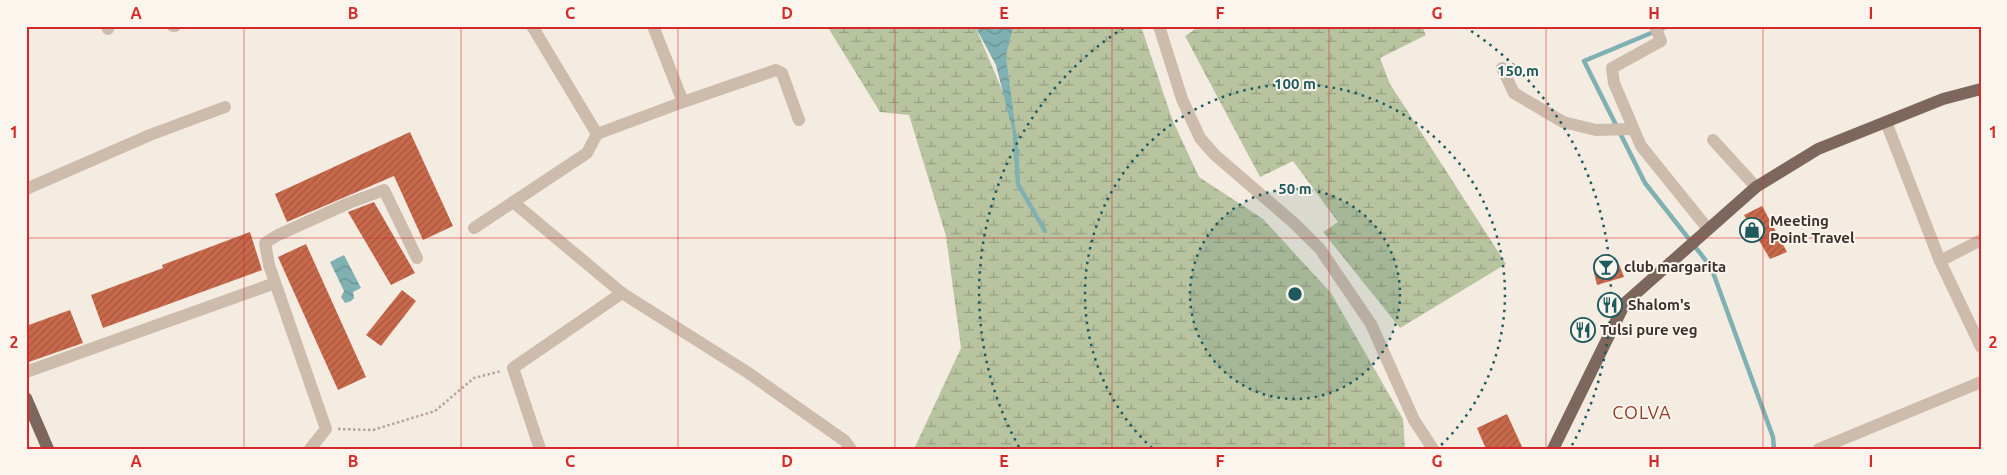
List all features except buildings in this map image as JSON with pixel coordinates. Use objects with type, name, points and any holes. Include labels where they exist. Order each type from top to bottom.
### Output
[{"type":"main road","points":[[1553,449],[1625,303],[1756,187],[1818,149],[1943,99],[1980,91]]},
{"type":"main road","points":[[26,398],[48,449]]},
{"type":"street","points":[[532,26],[597,134]]},
{"type":"street","points":[[653,26],[684,102]]},
{"type":"street","points":[[1159,26],[1182,99],[1200,138],[1215,156],[1295,224],[1320,249],[1371,324],[1414,420],[1433,449]]},
{"type":"street","points":[[1656,26],[1661,41],[1612,68],[1614,84],[1641,146],[1708,229]]},
{"type":"street","points":[[1502,68],[1514,93],[1563,122],[1596,130],[1633,129]]},
{"type":"street","points":[[474,228],[587,153],[597,134],[776,70],[782,73],[799,120]]},
{"type":"street","points":[[26,189],[150,136],[225,107]]},
{"type":"street","points":[[1886,122],[1940,261],[1981,347]]},
{"type":"street","points":[[1713,140],[1756,187]]},
{"type":"street","points":[[310,449],[326,429],[269,265],[265,243],[278,235],[349,203],[384,190],[417,258]]},
{"type":"street","points":[[513,202],[622,293],[747,372],[845,441],[851,449]]},
{"type":"street","points":[[1940,261],[1981,240]]},
{"type":"street","points":[[26,372],[275,283]]},
{"type":"street","points":[[540,449],[513,368],[622,293]]},
{"type":"street","points":[[1819,449],[1981,382]]},
{"type":"path","points":[[326,429],[373,430],[435,411],[474,378],[513,368]]},
{"type":"green space","points":[[827,26],[975,26],[1013,116],[1006,56],[1013,29],[1018,26],[1141,26],[1172,119],[1199,177],[1263,219],[1331,293],[1403,419],[1405,449],[914,449],[961,348],[946,236],[909,115],[880,112]]},
{"type":"green space","points":[[1200,26],[1422,26],[1426,35],[1380,58],[1390,84],[1506,264],[1400,328],[1323,232],[1338,222],[1293,161],[1260,177],[1185,36]]},
{"type":"water","points":[[975,26],[1018,26],[1013,29],[1006,56],[1019,156],[996,65]]},
{"type":"water","points":[[344,255],[361,288],[353,292],[354,298],[351,301],[345,303],[341,297],[344,291],[330,262]]},
{"type":"waterway","points":[[1668,26],[1584,61],[1645,183],[1711,267],[1773,437],[1774,449]]},
{"type":"waterway","points":[[1015,135],[1018,184],[1045,231]]},
{"type":"place","name":"Meeting Point Travel","points":[[1752,230]]},
{"type":"place","name":"club margarita","points":[[1606,267]]},
{"type":"place","name":"Shalom's","points":[[1610,305]]},
{"type":"place","name":"Tulsi pure veg","points":[[1583,330]]},
{"type":"district","name":"COLVA","points":[[1642,413]]}]
